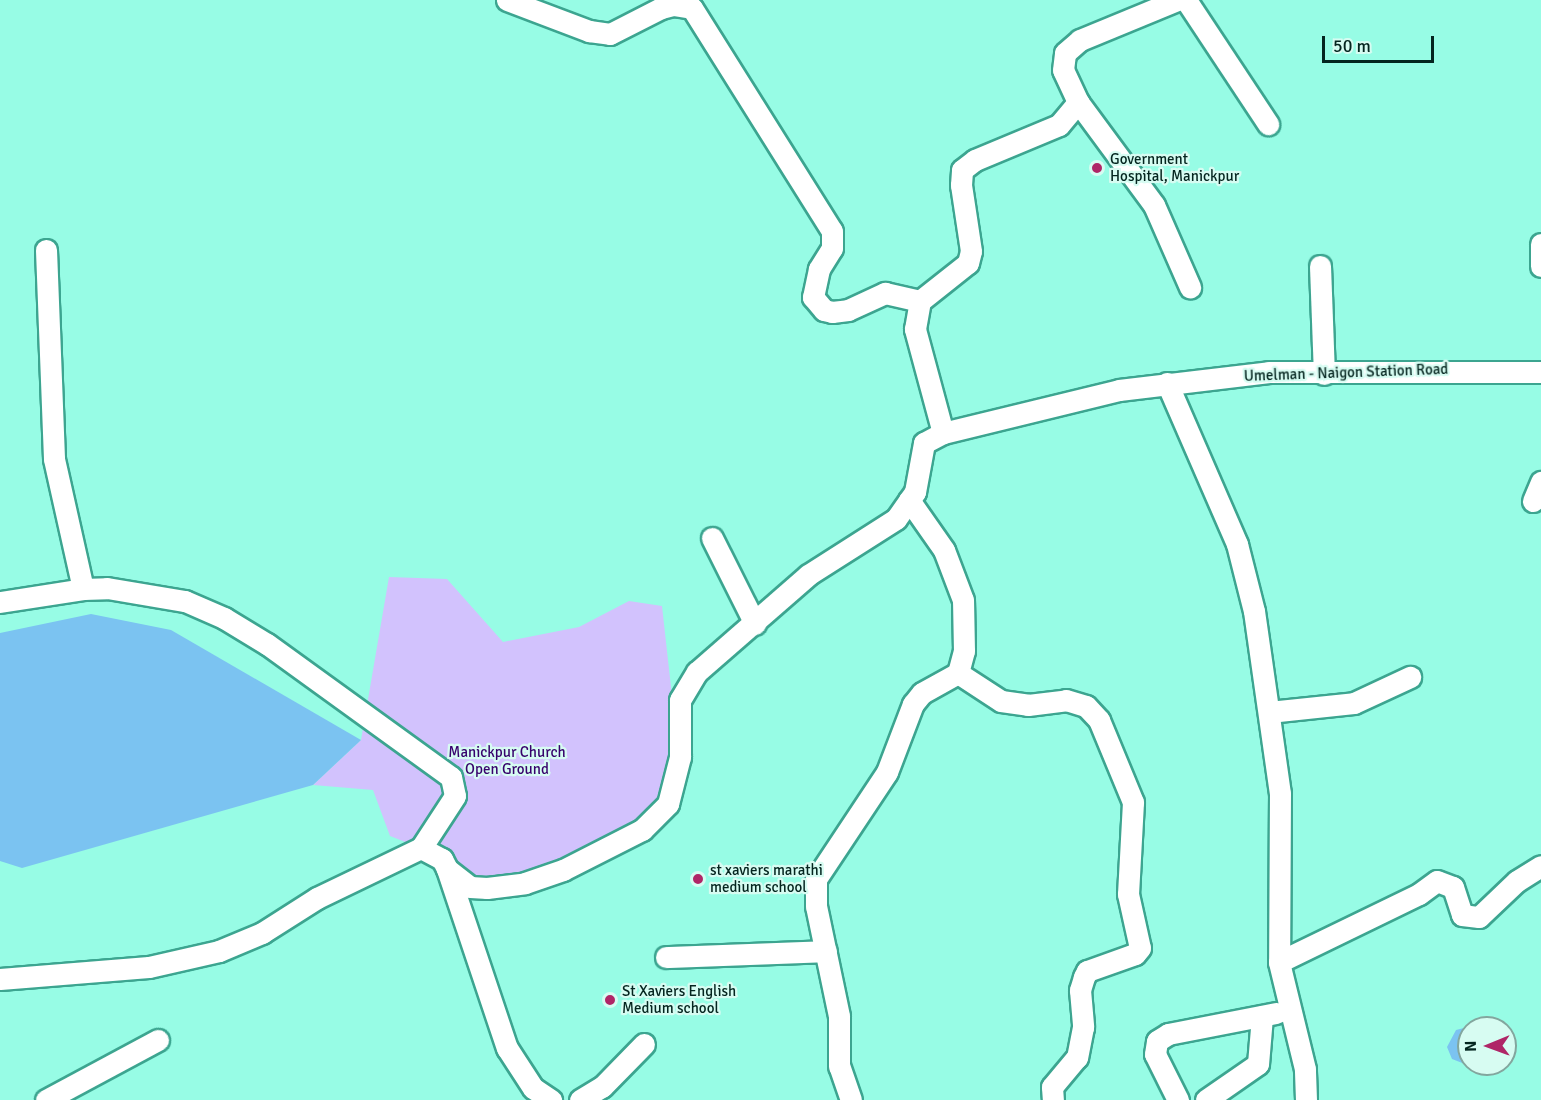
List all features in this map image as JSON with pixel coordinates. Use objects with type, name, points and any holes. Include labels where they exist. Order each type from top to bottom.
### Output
[{"type":"street","points":[[507,0],[590,31],[610,34],[661,8],[673,5],[692,8],[832,231],[832,248],[819,269],[813,297],[824,310],[832,312],[848,310],[885,293],[920,301]]},
{"type":"street","points":[[1177,0],[1080,40],[1065,53],[1063,70],[1078,102],[1154,205],[1190,287]]},
{"type":"street","points":[[1186,0],[1268,124]]},
{"type":"street","points":[[944,433],[915,329],[920,301],[968,263],[971,250],[961,185],[962,170],[975,160],[1059,125],[1078,102]]},
{"type":"street","points":[[1541,244],[1541,266]]},
{"type":"street","points":[[46,250],[54,459],[83,589]]},
{"type":"street","points":[[1320,266],[1324,374]]},
{"type":"street","name":"Umelman - Naigon Station Road","points":[[422,848],[442,859],[447,869],[477,889],[525,883],[563,870],[642,830],[668,804],[680,757],[680,700],[697,672],[755,624],[808,575],[896,519],[915,492],[924,443],[944,433],[1119,390],[1269,372],[1324,374],[1443,370],[1541,372]]},
{"type":"street","points":[[1167,383],[1237,544],[1254,611],[1280,793],[1277,1013],[1258,1064],[1206,1100]]},
{"type":"street","points":[[851,1100],[839,1066],[839,1017],[816,906],[816,879],[887,772],[913,704],[922,693],[958,673],[964,651],[963,600],[944,550],[909,500]]},
{"type":"street","points":[[712,538],[755,624]]},
{"type":"street","points":[[0,602],[83,589],[107,588],[185,602],[224,618],[267,644],[353,710],[451,777],[455,796],[422,848],[316,898],[262,933],[219,951],[149,967],[0,979]]},
{"type":"street","points":[[958,673],[1001,701],[1028,705],[1066,700],[1086,706],[1099,720],[1133,802],[1128,894],[1140,948],[1135,954],[1087,971],[1084,976],[1080,990],[1083,1027],[1077,1058],[1052,1088],[1053,1100]]},
{"type":"street","points":[[1269,712],[1354,704],[1410,677]]},
{"type":"street","points":[[1279,962],[1419,894],[1437,881],[1453,887],[1462,915],[1479,916],[1517,881],[1541,866]]},
{"type":"street","points":[[447,869],[507,1048],[533,1088],[551,1100]]},
{"type":"street","points":[[666,957],[826,951]]},
{"type":"street","points":[[1178,1100],[1155,1053],[1157,1041],[1168,1034],[1277,1013]]},
{"type":"street","points":[[1277,1013],[1305,1069],[1306,1100]]},
{"type":"street","points":[[46,1100],[158,1040]]},
{"type":"street","points":[[580,1100],[602,1087],[644,1044]]},
{"type":"green space","name":"Manickpur Church Open Ground","points":[[389,577],[447,579],[503,642],[579,627],[629,601],[662,606],[675,723],[671,806],[563,866],[471,886],[421,848],[390,836],[373,790],[313,785],[361,740]]},
{"type":"water","points":[[91,614],[171,630],[361,740],[313,785],[22,868],[0,861],[0,633]]},
{"type":"water","points":[[1456,1030],[1457,1061],[1452,1059],[1447,1047]]},
{"type":"place","name":"Government Hospital, Manickpur","points":[[1097,168]]},
{"type":"place","name":"st xaviers marathi medium school","points":[[698,879]]},
{"type":"place","name":"St Xaviers English Medium school","points":[[610,1000]]}]
